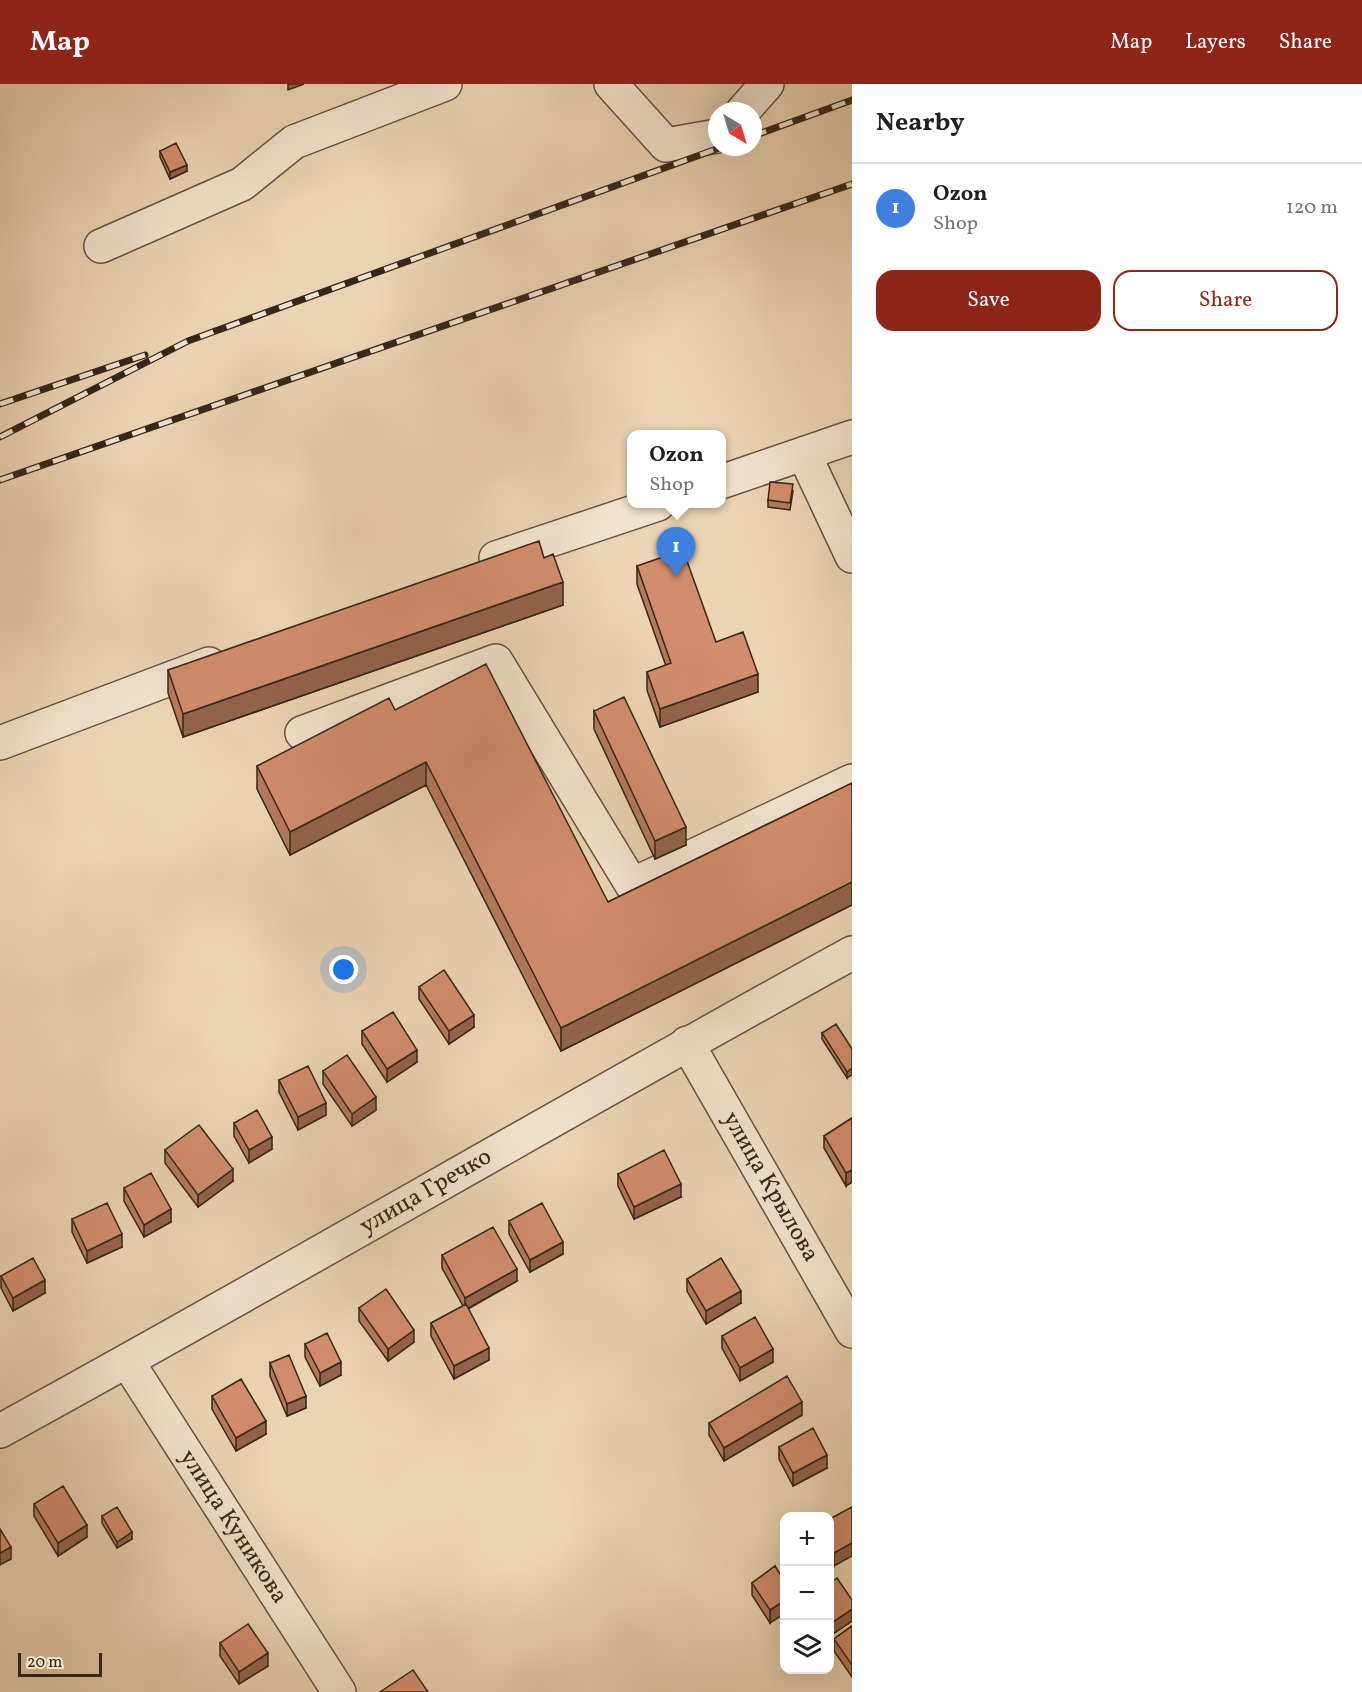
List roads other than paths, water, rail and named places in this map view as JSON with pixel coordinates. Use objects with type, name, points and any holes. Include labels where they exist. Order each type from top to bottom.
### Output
[{"type":"street","points":[[101,246],[242,184],[294,142],[445,84]]},
{"type":"street","points":[[611,84],[666,145],[708,138]]},
{"type":"street","points":[[751,102],[766,84]]},
{"type":"street","points":[[726,480],[852,437]]},
{"type":"street","points":[[804,454],[852,556]]},
{"type":"street","points":[[469,567],[646,508]]},
{"type":"street","points":[[0,743],[234,654]]},
{"type":"street","points":[[302,733],[496,661],[632,885],[852,781]]},
{"type":"street","name":"улица Гречко","points":[[0,1431],[687,1043],[852,953]]},
{"type":"street","name":"улица Крылова","points":[[687,1043],[852,1331]]},
{"type":"street","name":"улица Куникова","points":[[127,1361],[339,1692]]},
{"type":"railway","points":[[762,133],[852,100]]},
{"type":"railway","points":[[0,437],[188,341],[708,152]]},
{"type":"railway","points":[[0,480],[852,184]]},
{"type":"railway","points":[[0,404],[145,355]]},
{"type":"place","name":"Ozon","points":[[676,577]]}]
